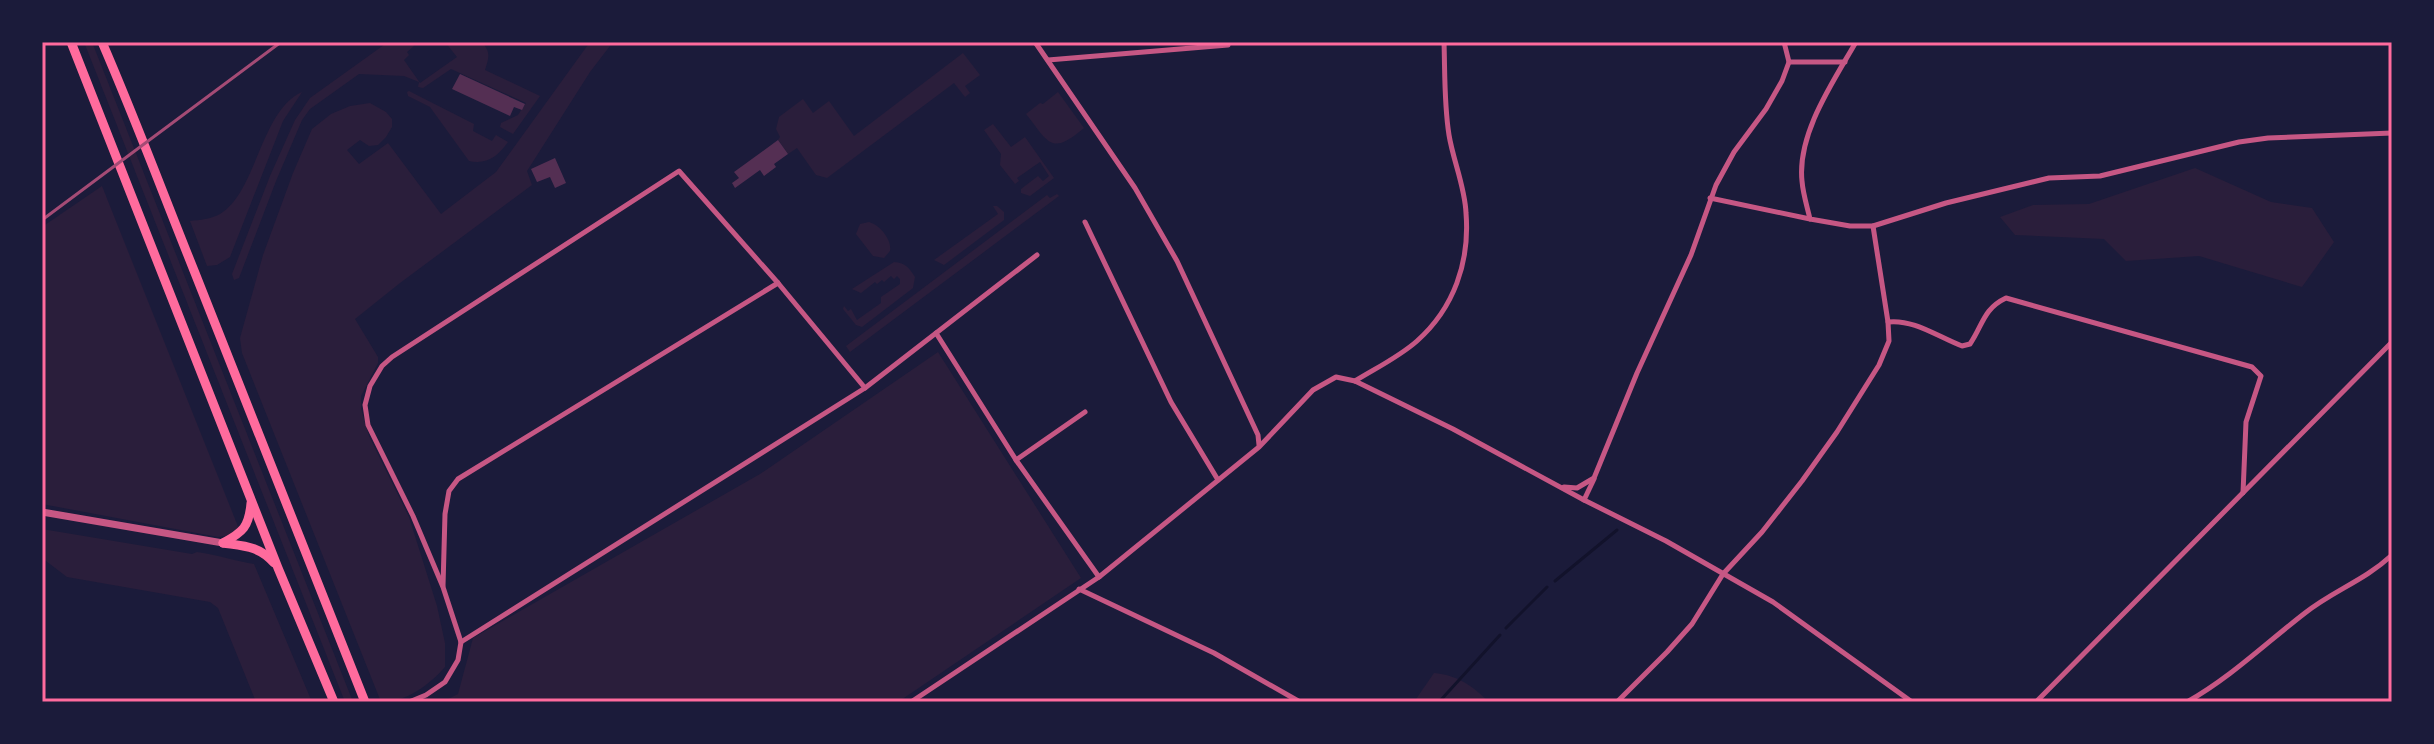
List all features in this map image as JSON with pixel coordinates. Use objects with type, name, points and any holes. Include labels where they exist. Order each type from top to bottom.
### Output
[{"type":"highway","points":[[71,42],[278,568],[334,702]]},
{"type":"highway","points":[[102,42],[139,127],[365,702]]},
{"type":"highway","points":[[223,543],[242,531],[250,514],[252,499]]},
{"type":"highway","points":[[223,543],[264,552],[278,568]]},
{"type":"street","points":[[1035,42],[1135,188],[1177,261],[1258,435],[1259,447]]},
{"type":"street","points":[[1355,381],[1407,349],[1425,333],[1455,293],[1461,272],[1466,211],[1448,132],[1444,42]]},
{"type":"street","points":[[1584,500],[1691,255],[1710,198],[1734,152],[1778,91],[1789,62],[1784,42]]},
{"type":"street","points":[[1810,219],[1802,181],[1809,128],[1856,42]]},
{"type":"street","points":[[1048,60],[1228,45]]},
{"type":"street","points":[[1789,62],[1845,62]]},
{"type":"street","points":[[1710,198],[1850,226],[1873,226],[1946,203],[2049,178],[2100,176],[2239,142],[2392,133]]},
{"type":"street","points":[[409,702],[445,682],[458,660],[461,642],[443,587],[413,516],[368,425],[365,405],[370,386],[382,366],[438,326],[679,171],[865,388]]},
{"type":"street","points":[[1085,222],[1171,402],[1218,480]]},
{"type":"street","points":[[1617,702],[1692,624],[1723,574],[1762,532],[1802,481],[1879,365],[1889,341],[1873,226]]},
{"type":"street","points":[[461,642],[865,388],[1037,255]]},
{"type":"street","points":[[443,587],[445,514],[449,491],[458,479],[778,283]]},
{"type":"street","points":[[1888,322],[1911,324],[1962,346],[1970,344],[1987,310],[2006,298],[2252,367],[2261,376],[2246,422],[2243,493]]},
{"type":"street","points":[[936,333],[1016,460],[1099,577]]},
{"type":"street","points":[[2036,702],[2392,342]]},
{"type":"street","points":[[911,702],[1099,577],[1259,447],[1321,384],[1336,377],[1355,381],[1453,429],[1666,541],[1785,610],[1912,702]]},
{"type":"street","points":[[1016,460],[1085,412]]},
{"type":"street","points":[[1559,486],[1577,488],[1594,478]]},
{"type":"street","points":[[42,512],[223,543]]},
{"type":"street","points":[[2187,702],[2211,689],[2308,610],[2361,580],[2392,555]]},
{"type":"street","points":[[1079,589],[1214,653],[1300,702]]},
{"type":"shaded area","points":[[84,42],[92,42],[353,702],[345,702]]},
{"type":"shaded area","points":[[388,42],[412,42],[414,46],[404,60],[420,83],[457,57],[445,42],[482,42],[488,55],[485,70],[540,96],[513,134],[500,127],[501,123],[518,115],[526,103],[451,69],[423,88],[418,87],[419,82],[404,76],[359,74],[310,109],[302,120],[239,278],[234,280],[232,274],[295,120],[310,98]]},
{"type":"shaded area","points":[[590,42],[613,42],[590,72],[527,171],[532,185],[355,319],[378,357],[361,396],[361,409],[369,436],[409,517],[437,606],[445,643],[445,667],[432,680],[408,696],[381,702],[242,353],[240,338],[263,255],[312,129],[331,114],[350,106],[370,103],[386,112],[392,119],[392,127],[378,145],[369,146],[360,140],[347,150],[359,164],[388,143],[441,214],[496,172]]},
{"type":"shaded area","points":[[963,53],[980,75],[965,86],[970,93],[965,97],[954,83],[827,178],[816,175],[797,148],[788,154],[778,140],[780,137],[776,129],[779,117],[803,99],[813,113],[829,101],[854,136]]},
{"type":"shaded area","points":[[409,91],[474,124],[473,131],[492,141],[496,135],[508,142],[492,158],[481,162],[469,161],[430,107],[408,96]]},
{"type":"shaded area","points":[[302,92],[283,121],[230,257],[217,265],[207,266],[190,221],[217,216],[232,203],[243,188],[277,116],[288,102]]},
{"type":"shaded area","points":[[1058,92],[1084,128],[1057,144],[1046,139],[1026,114]]},
{"type":"shaded area","points":[[993,124],[1011,147],[1025,137],[1054,178],[1030,196],[1021,193],[1021,189],[1038,176],[1043,181],[1049,176],[1040,162],[1017,178],[1019,181],[1015,184],[1000,165],[1001,154],[984,130]]},
{"type":"shaded area","points":[[2195,168],[2271,202],[2312,208],[2334,242],[2302,287],[2199,256],[2126,261],[2104,239],[2015,235],[2000,217],[2033,205],[2089,204]]},
{"type":"shaded area","points":[[102,186],[239,529],[231,535],[218,537],[42,504],[42,227]]},
{"type":"shaded area","points":[[1047,195],[1050,198],[1059,196],[850,352],[846,346]]},
{"type":"shaded area","points":[[993,206],[1004,212],[1004,220],[944,265],[934,260],[998,214]]},
{"type":"shaded area","points":[[869,222],[881,230],[889,242],[890,251],[884,258],[873,256],[856,234],[860,224]]},
{"type":"shaded area","points":[[894,262],[911,271],[915,277],[913,288],[862,327],[856,325],[843,309],[844,306],[848,311],[851,309],[857,320],[881,303],[881,297],[900,284],[900,279],[891,276],[884,282],[875,282],[861,293],[852,289]]},
{"type":"shaded area","points":[[938,352],[1081,578],[898,702],[442,702],[458,694],[473,638],[760,474]]},
{"type":"shaded area","points":[[42,529],[192,554],[205,553],[254,564],[312,702],[256,702],[218,608],[210,602],[67,577],[42,558]]},
{"type":"shaded area","points":[[1434,673],[1464,682],[1489,702],[1414,702]]},
{"type":"building","points":[[460,74],[525,104],[522,110],[514,107],[510,116],[452,89]]},
{"type":"building","points":[[778,140],[788,154],[764,176],[760,170],[735,188],[732,183],[739,178],[734,172]]},
{"type":"building","points":[[555,158],[566,183],[555,188],[550,177],[537,182],[531,169]]},
{"type":"waterway","points":[[1555,581],[1617,530]]},
{"type":"waterway","points":[[1506,628],[1547,587]]},
{"type":"waterway","points":[[1439,702],[1500,635]]},
{"type":"railway","points":[[42,220],[281,42]]}]
